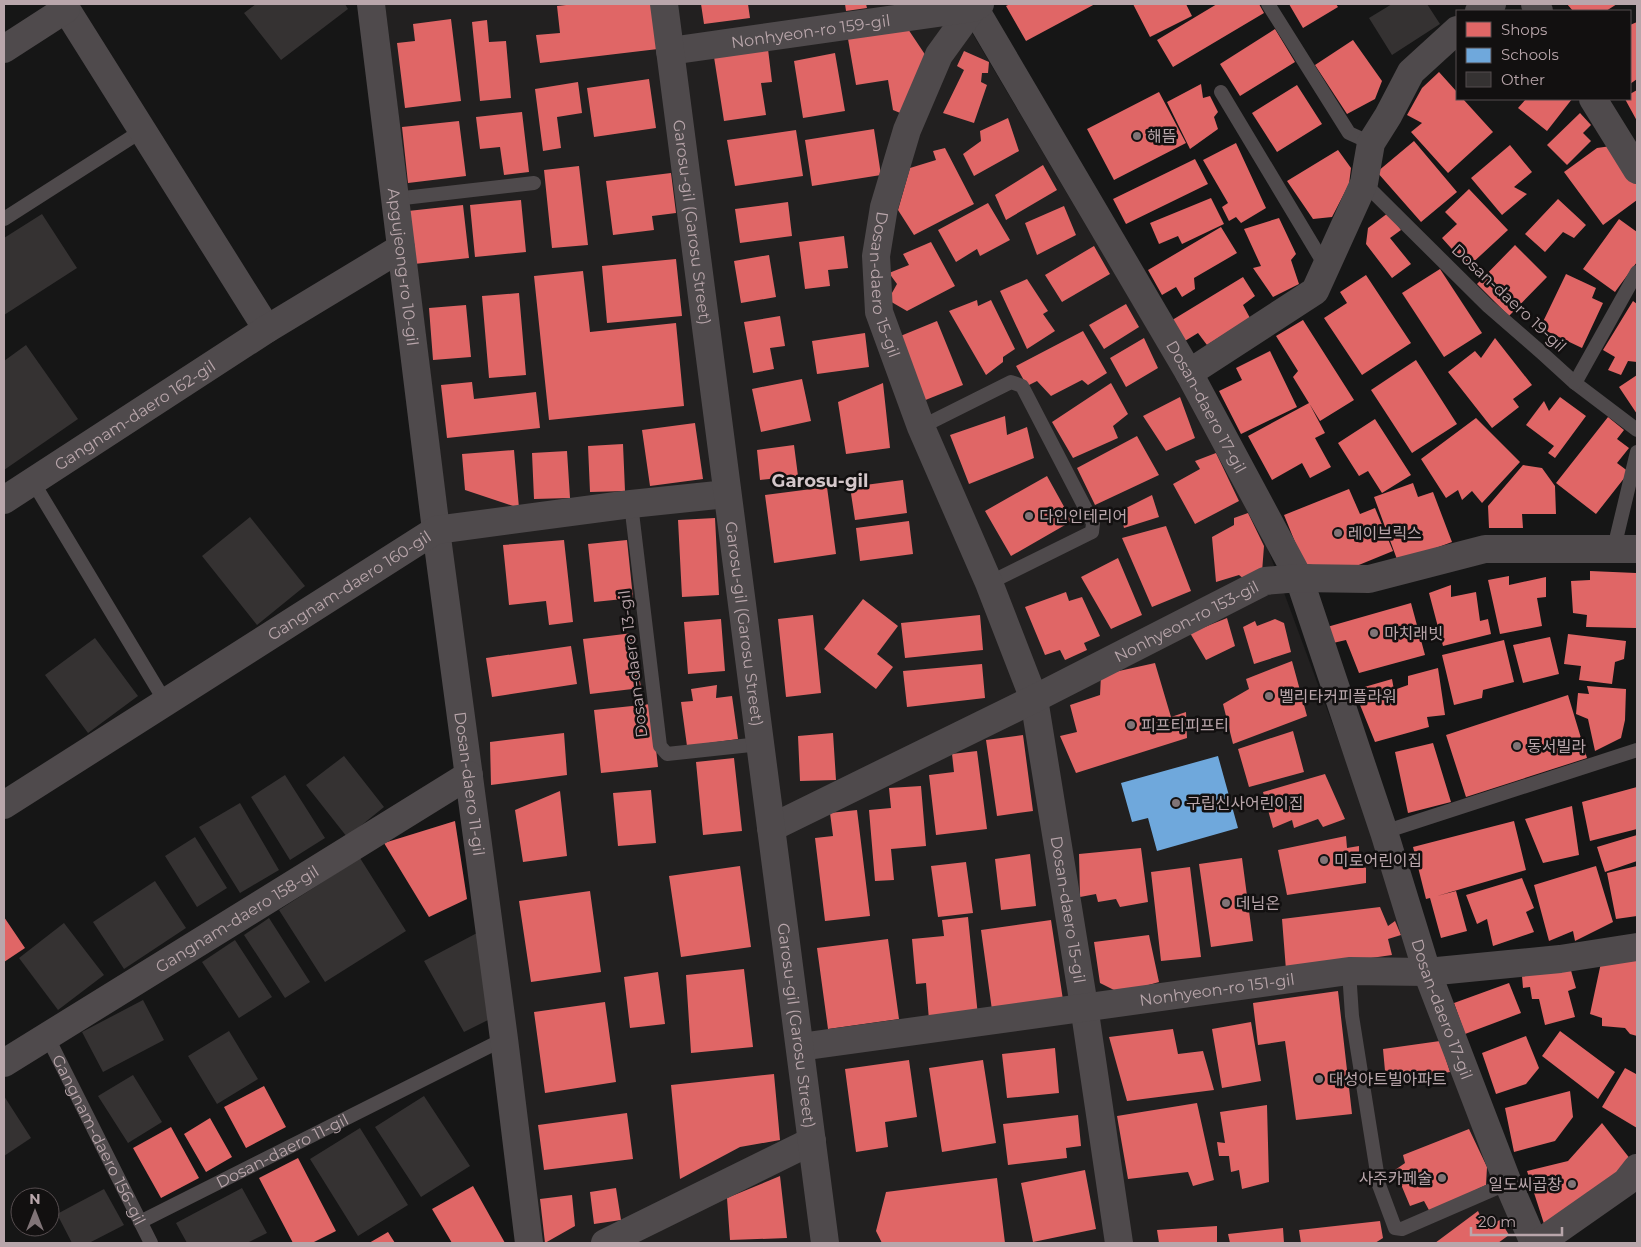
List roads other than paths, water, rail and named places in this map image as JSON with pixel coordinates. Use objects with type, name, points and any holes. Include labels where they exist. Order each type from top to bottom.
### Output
[{"type":"street","name":"Apgujeong-ro 10-gil","points":[[371,4],[436,530]]},
{"type":"street","name":"Garosu-gil (Garosu Street)","points":[[664,4],[825,1243]]},
{"type":"street","points":[[1481,10],[1492,4]]},
{"type":"street","name":"Nonhyeon-ro 159-gil","points":[[670,51],[975,5]]},
{"type":"street","name":"Dosan-daero 17-gil","points":[[975,5],[1189,373],[1299,578],[1384,832],[1427,972],[1508,1183],[1534,1243]]},
{"type":"street","name":"Dosan-daero 15-gil","points":[[975,5],[939,55],[907,130],[884,207],[876,256],[879,312],[921,427],[988,583],[1034,699],[1084,1006],[1119,1243]]},
{"type":"street","points":[[4,49],[65,6],[267,329]]},
{"type":"street","points":[[1189,373],[1315,291],[1364,183],[1370,142],[1388,116],[1411,72],[1456,31]]},
{"type":"street","points":[[1594,100],[1637,170]]},
{"type":"street","name":"Gangnam-daero 162-gil","points":[[4,500],[267,329],[401,248]]},
{"type":"street","name":"Gangnam-daero 160-gil","points":[[4,805],[436,530],[631,504],[727,494]]},
{"type":"street","name":"Dosan-daero 11-gil","points":[[436,530],[504,1039],[529,1243]]},
{"type":"street","name":"Nonhyeon-ro 153-gil","points":[[771,828],[1034,699],[1265,581],[1299,578],[1368,579],[1485,549],[1626,548]]},
{"type":"street","name":"Gangnam-daero 158-gil","points":[[4,1063],[469,775]]},
{"type":"street","name":"Nonhyeon-ro 151-gil","points":[[800,1047],[1084,1006],[1349,971],[1427,972],[1560,959],[1637,947]]},
{"type":"street","points":[[605,1243],[812,1141]]},
{"type":"street","points":[[1540,1243],[1626,1182],[1637,1168]]},
{"type":"lane","points":[[1268,4],[1350,133],[1370,142]]},
{"type":"lane","points":[[1220,92],[1326,267]]},
{"type":"lane","points":[[4,219],[144,130]]},
{"type":"lane","points":[[395,198],[534,183]]},
{"type":"lane","name":"Dosan-daero 19-gil","points":[[1364,183],[1488,306],[1575,383],[1637,430]]},
{"type":"lane","points":[[1575,383],[1637,272]]},
{"type":"lane","points":[[921,427],[1011,382],[1022,386],[1093,523],[1092,532],[988,583]]},
{"type":"lane","points":[[1626,548],[1637,452]]},
{"type":"lane","points":[[33,482],[166,703]]},
{"type":"lane","name":"Dosan-daero 13-gil","points":[[631,504],[660,746],[667,754],[760,744]]},
{"type":"lane","points":[[1384,832],[1637,750]]},
{"type":"lane","points":[[1349,971],[1352,1016],[1380,1185],[1395,1228],[1402,1229],[1508,1183]]},
{"type":"lane","name":"Gangnam-daero 156-gil","points":[[47,1036],[151,1243]]},
{"type":"lane","name":"Dosan-daero 11-gil","points":[[140,1222],[504,1039]]},
{"type":"place","name":"해뜸","points":[[1137,136]]},
{"type":"place","name":"다인인테리어","points":[[1029,516]]},
{"type":"place","name":"레이브릭스","points":[[1338,533]]},
{"type":"place","name":"마치래빗","points":[[1374,633]]},
{"type":"place","name":"벨리타커피플라워","points":[[1269,696]]},
{"type":"place","name":"피프티피프티","points":[[1131,725]]},
{"type":"place","name":"동서빌라","points":[[1517,746]]},
{"type":"place","name":"구립신사어린이집","points":[[1176,803]]},
{"type":"place","name":"미로어린이집","points":[[1324,860]]},
{"type":"place","name":"데님온","points":[[1226,903]]},
{"type":"place","name":"대성아트빌아파트","points":[[1319,1079]]},
{"type":"place","name":"사주카페술","points":[[1442,1178]]},
{"type":"place","name":"일도씨곱창","points":[[1572,1184]]},
{"type":"district","name":"Garosu-gil","points":[[820,481]]}]
